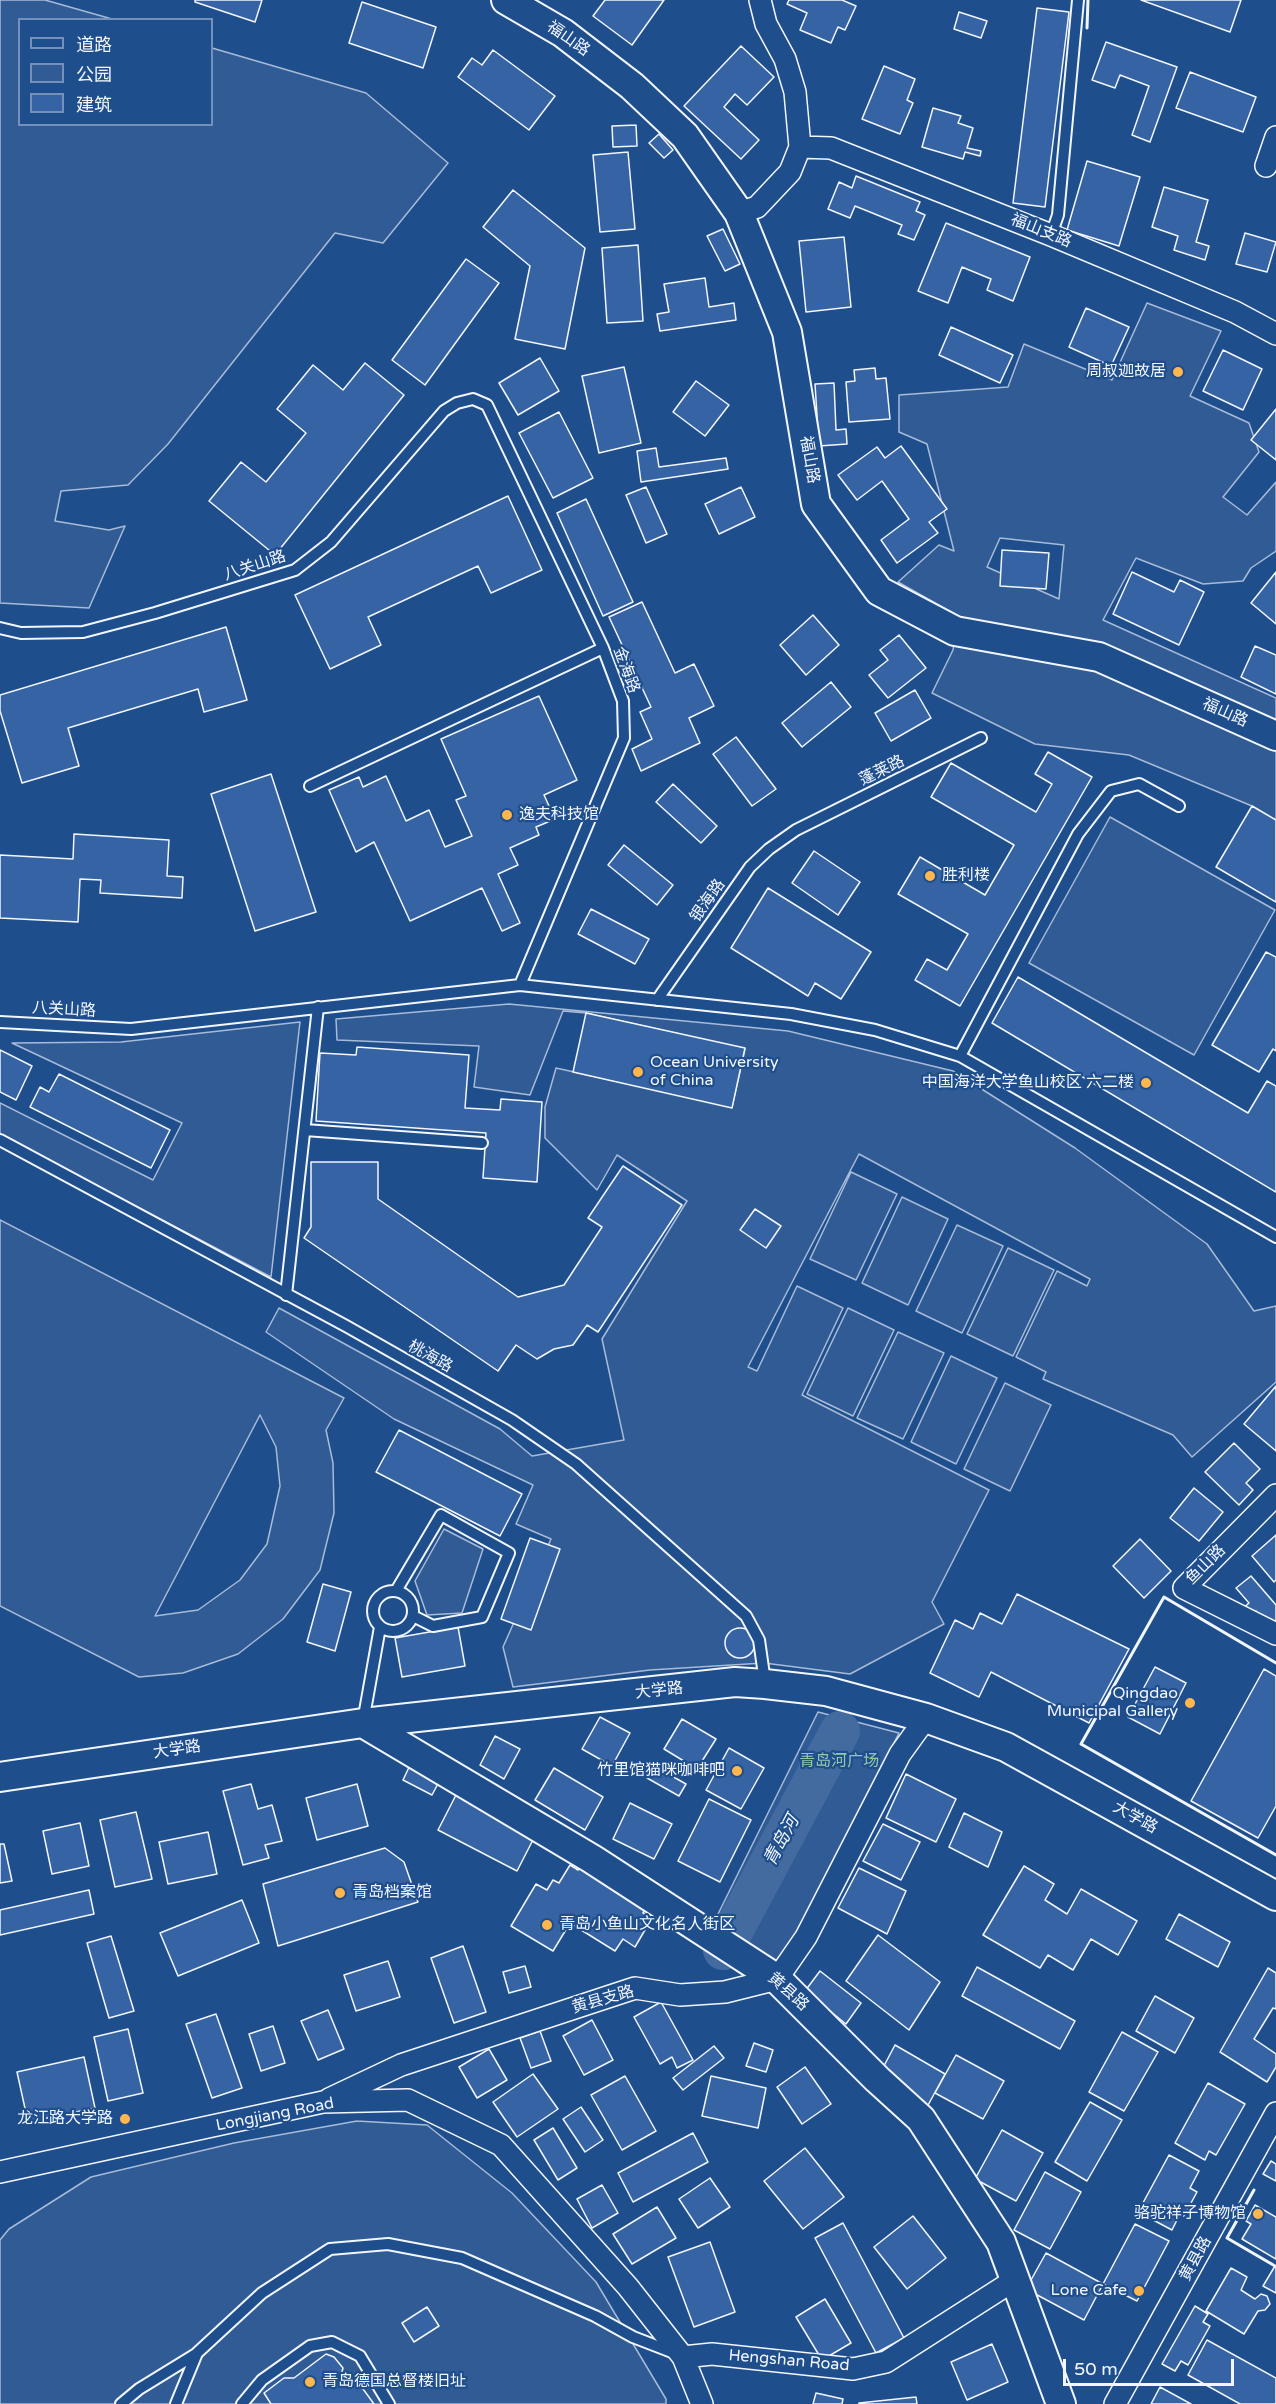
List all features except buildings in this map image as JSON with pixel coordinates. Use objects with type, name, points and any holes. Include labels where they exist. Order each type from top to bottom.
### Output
[{"type":"street","name":"福山路","points":[[506,0],[563,33],[632,86],[685,136],[738,213],[787,332],[816,504],[879,591],[955,631],[1099,657],[1276,736]]},
{"type":"street","points":[[738,213],[757,207],[790,172],[800,147],[795,92],[785,59],[766,24],[760,0]]},
{"type":"street","points":[[1266,166],[1276,137]]},
{"type":"street","name":"福山支路","points":[[800,147],[831,148],[1051,235],[1235,312],[1276,334]]},
{"type":"street","name":"鱼山路","points":[[1276,1495],[1184,1588],[1276,1634]]},
{"type":"street","name":"大学路","points":[[0,1777],[363,1723],[735,1682],[765,1684],[826,1691],[926,1718],[1006,1748],[1276,1896]]},
{"type":"street","points":[[776,1978],[806,1937],[900,1754],[926,1718]]},
{"type":"street","name":"黄县路","points":[[363,1723],[592,1859],[776,1978],[877,2079],[921,2119],[1001,2242],[1061,2404]]},
{"type":"street","name":"黄县支路","points":[[323,2102],[401,2065],[634,1988],[680,1995],[725,1992],[776,1978]]},
{"type":"street","name":"Longjiang Road","points":[[0,2172],[323,2102],[408,2100],[501,2145],[628,2287],[683,2357],[703,2404]]},
{"type":"street","name":"黄县路","points":[[1115,2404],[1276,2113]]},
{"type":"street","name":"Hengshan Road","points":[[683,2357],[712,2354],[853,2369],[886,2362],[1016,2279]]},
{"type":"lane","points":[[1051,235],[1058,215],[1078,0]]},
{"type":"lane","name":"八关山路","points":[[0,628],[21,633],[83,632],[155,613],[295,570],[331,542],[444,411],[457,403],[473,399],[487,405]]},
{"type":"lane","name":"金海路","points":[[487,405],[603,648],[623,701],[624,738],[520,985]]},
{"type":"lane","points":[[310,786],[603,648]]},
{"type":"lane","name":"蓬莱路","points":[[796,830],[981,738]]},
{"type":"lane","points":[[960,1056],[1078,834],[1112,791],[1139,784],[1179,806]]},
{"type":"lane","name":"银海路","points":[[657,1000],[750,867],[796,830]]},
{"type":"lane","name":"八关山路","points":[[0,1022],[131,1029],[520,985],[791,1014],[875,1030],[960,1056],[1276,1237]]},
{"type":"lane","points":[[286,1295],[318,1007]]},
{"type":"lane","points":[[305,1130],[482,1143]]},
{"type":"lane","name":"桃海路","points":[[0,1140],[512,1420],[576,1464],[746,1616],[759,1640],[765,1684]]},
{"type":"lane","points":[[396,1591],[441,1515],[509,1553],[482,1617],[433,1626],[413,1616]]},
{"type":"lane","points":[[396,1591],[408,1597],[412,1603],[413,1616],[410,1623],[399,1631],[386,1630],[373,1616],[375,1603],[384,1594],[396,1591]]},
{"type":"lane","points":[[363,1723],[380,1626]]},
{"type":"lane","points":[[122,2404],[139,2389],[197,2353],[262,2293],[330,2249],[388,2244],[462,2258],[595,2316],[633,2337],[683,2357]]},
{"type":"lane","points":[[242,2404],[262,2380],[310,2346],[332,2342],[360,2356],[389,2404]]},
{"type":"lane","points":[[176,2404],[197,2353]]},
{"type":"green space","points":[[0,0],[45,0],[108,18],[18,18],[18,126],[213,126],[213,48],[366,93],[448,163],[383,243],[335,233],[168,444],[128,485],[61,491],[55,521],[109,530],[125,526],[89,608],[0,603]]},
{"type":"green space","points":[[1147,303],[1221,331],[1190,396],[1249,423],[1259,452],[1223,497],[1247,515],[1276,482],[1276,551],[1251,568],[1243,581],[1203,584],[1136,558],[1103,620],[1276,698],[1276,820],[1252,806],[1129,755],[1035,744],[932,693],[953,650],[958,616],[898,582],[939,545],[954,551],[927,444],[899,432],[899,395],[1008,387],[1024,344],[1112,380]],"holes":[[[1000,538],[1064,545],[1059,599],[987,567]]]},
{"type":"green space","points":[[1110,817],[1275,910],[1194,1055],[1029,963]]},
{"type":"green space","points":[[509,1004],[788,1031],[953,1071],[1075,1148],[1207,1244],[1254,1311],[1276,1306],[1276,1382],[1192,1457],[1173,1435],[1043,1379],[1046,1372],[1016,1357],[1057,1271],[1087,1286],[1090,1279],[859,1154],[748,1367],[757,1371],[797,1286],[843,1308],[802,1395],[989,1490],[932,1602],[944,1624],[850,1674],[764,1663],[650,1670],[513,1687],[503,1647],[551,1539],[516,1524],[533,1485],[394,1419],[266,1332],[279,1308],[500,1429],[532,1456],[624,1440],[602,1339],[687,1201],[617,1155],[597,1190],[545,1138],[545,1107],[556,1068],[732,1107],[745,1049],[586,1013],[563,1011],[530,1095],[474,1087],[479,1046],[337,1040],[336,1019]]},
{"type":"green space","points":[[300,1022],[271,1277],[0,1135],[0,1103],[153,1180],[182,1123],[12,1043],[121,1042]]},
{"type":"green space","points":[[851,1172],[897,1194],[856,1280],[810,1259]]},
{"type":"green space","points":[[902,1197],[948,1219],[908,1305],[862,1283]]},
{"type":"green space","points":[[0,1220],[344,1398],[326,1430],[333,1463],[334,1513],[320,1570],[283,1619],[238,1654],[183,1673],[139,1677],[0,1606]],"holes":[[[260,1415],[276,1447],[280,1486],[267,1544],[240,1580],[198,1610],[155,1616]]]},
{"type":"green space","points":[[957,1225],[1003,1246],[962,1333],[916,1311]]},
{"type":"green space","points":[[1008,1248],[1054,1270],[1013,1356],[967,1334]]},
{"type":"green space","points":[[848,1308],[894,1330],[853,1416],[807,1394]]},
{"type":"green space","points":[[898,1332],[944,1353],[903,1439],[857,1418]]},
{"type":"green space","points":[[951,1356],[997,1378],[956,1464],[911,1442]]},
{"type":"green space","points":[[1005,1383],[1051,1405],[1010,1491],[964,1469]]},
{"type":"green space","points":[[444,1529],[483,1549],[462,1613],[427,1615],[415,1581]]},
{"type":"green space","name":"青岛河广场","points":[[818,1712],[899,1733],[798,1931],[775,1970],[718,1914]]},
{"type":"green space","points":[[357,2121],[427,2125],[512,2193],[596,2282],[666,2399],[666,2404],[0,2404],[0,2240],[9,2229],[91,2177],[234,2143]]},
{"type":"waterway","name":"青岛河","points":[[723,1950],[840,1731]]},
{"type":"wall","points":[[1087,28],[1088,0]]},
{"type":"wall","points":[[1276,1663],[1164,1597],[1081,1744],[1276,1855]]},
{"type":"wall","points":[[1254,2190],[1227,2238],[1275,2266]]},
{"type":"place","name":"周叔迦故居","points":[[1178,372]]},
{"type":"place","name":"逸夫科技馆","points":[[507,815]]},
{"type":"place","name":"胜利楼","points":[[930,876]]},
{"type":"place","name":"Ocean University of China","points":[[638,1072]]},
{"type":"place","name":"中国海洋大学鱼山校区 六二楼","points":[[1146,1083]]},
{"type":"place","name":"Qingdao Municipal Gallery","points":[[1190,1703]]},
{"type":"place","name":"竹里馆猫咪咖啡吧","points":[[737,1771]]},
{"type":"place","name":"青岛档案馆","points":[[340,1893]]},
{"type":"place","name":"青岛小鱼山文化名人街区","points":[[547,1925]]},
{"type":"place","name":"龙江路大学路","points":[[125,2119]]},
{"type":"place","name":"骆驼祥子博物馆","points":[[1258,2214]]},
{"type":"place","name":"Lone Cafe","points":[[1139,2291]]},
{"type":"place","name":"青岛德国总督楼旧址","points":[[310,2382]]}]
